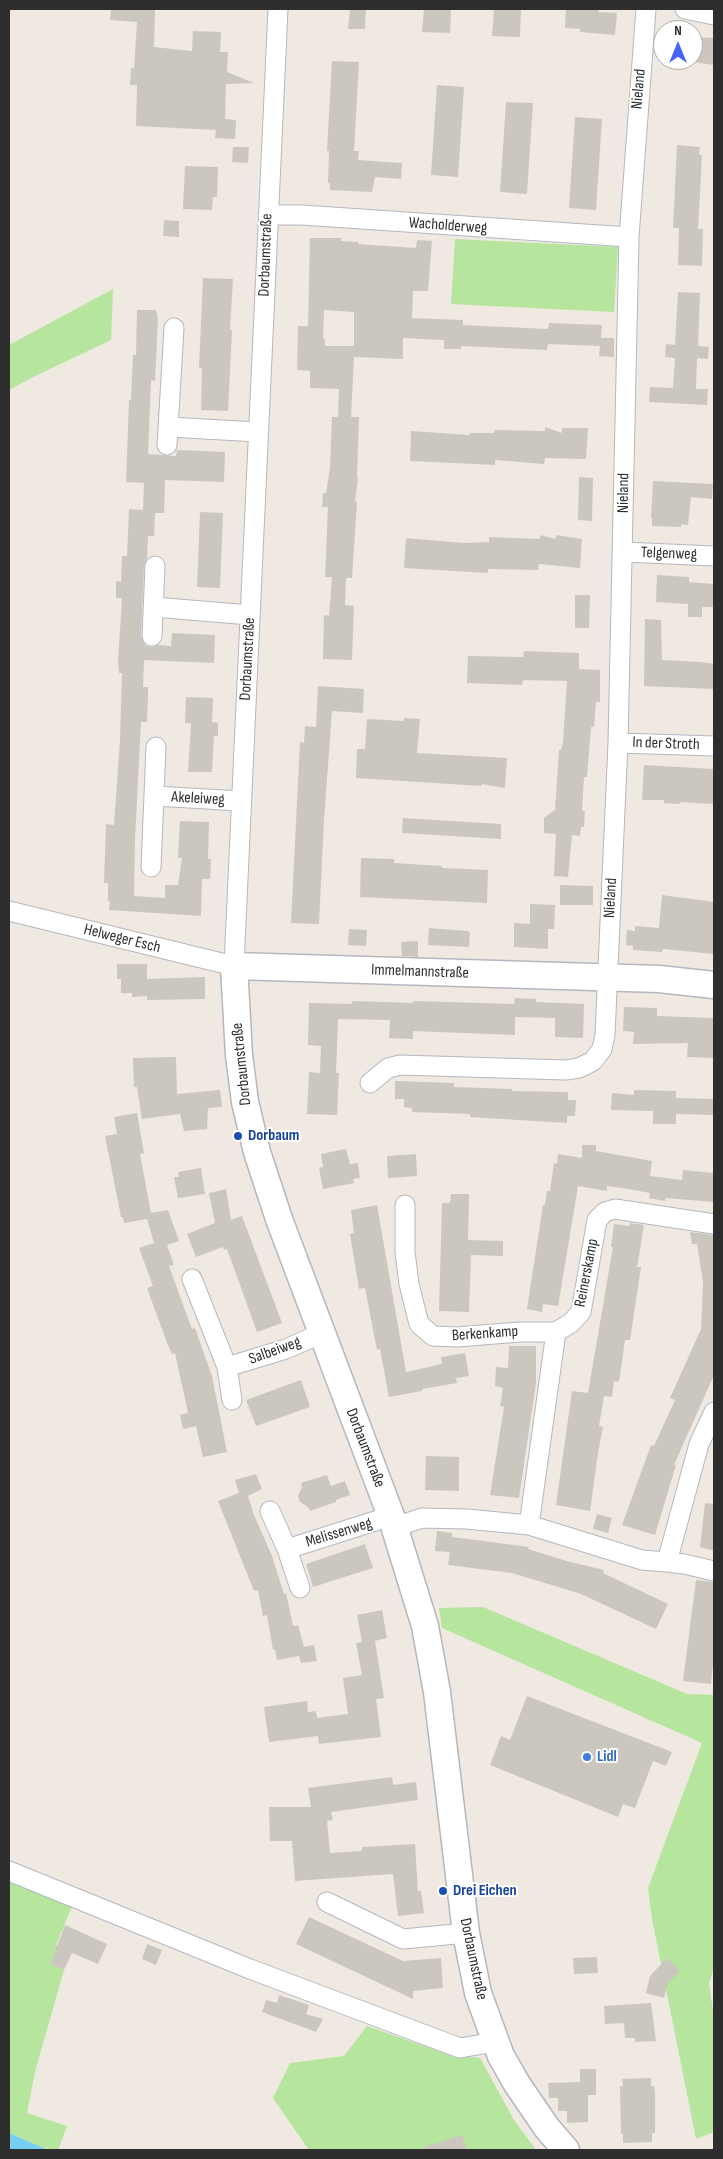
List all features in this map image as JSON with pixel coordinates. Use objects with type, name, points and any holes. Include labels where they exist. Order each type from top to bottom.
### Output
[{"type":"street","name":"Dorbaumstraße","points":[[278,9],[234,966],[237,1033],[250,1126],[279,1219],[393,1522],[430,1645],[466,1933],[478,1993],[495,2042],[516,2084],[533,2110],[566,2150]]},
{"type":"street","name":"Nieland","points":[[606,978],[618,743],[629,237],[636,110],[646,9]]},
{"type":"street","points":[[686,9],[714,15]]},
{"type":"street","name":"Wacholderweg","points":[[268,215],[302,215],[629,237]]},
{"type":"street","points":[[174,328],[168,436],[258,432]]},
{"type":"street","name":"Telgenweg","points":[[623,552],[714,556]]},
{"type":"street","points":[[152,636],[155,566]]},
{"type":"street","points":[[154,607],[250,615]]},
{"type":"street","name":"In der Stroth","points":[[618,743],[714,746]]},
{"type":"street","name":"Akeleiweg","points":[[151,867],[156,747]]},
{"type":"street","name":"Akeleiweg","points":[[155,796],[241,801]]},
{"type":"street","name":"Helweger Esch","points":[[9,912],[234,966]]},
{"type":"street","name":"Immelmannstraße","points":[[234,966],[659,979],[714,985]]},
{"type":"street","points":[[370,1083],[388,1068],[400,1066],[566,1070],[579,1068],[593,1061],[602,1049],[605,1036],[606,978]]},
{"type":"street","name":"Berkenkamp","points":[[405,1205],[405,1252],[409,1284],[419,1324],[433,1336],[457,1338],[520,1332],[556,1332]]},
{"type":"street","name":"Reinerskamp","points":[[556,1332],[571,1323],[581,1312],[597,1220],[605,1212],[615,1209],[714,1224]]},
{"type":"street","name":"Salbeiweg","points":[[192,1279],[227,1367],[232,1400]]},
{"type":"street","points":[[529,1525],[556,1332]]},
{"type":"street","name":"Salbeiweg","points":[[227,1367],[286,1349],[322,1333]]},
{"type":"street","points":[[667,1562],[699,1444],[714,1412]]},
{"type":"street","name":"Melissenweg","points":[[270,1511],[287,1549],[300,1588]]},
{"type":"street","points":[[393,1522],[422,1518],[467,1519],[529,1525],[642,1560],[684,1564],[714,1571]]},
{"type":"street","name":"Melissenweg","points":[[287,1549],[393,1522]]},
{"type":"street","points":[[9,1871],[250,1969],[460,2048],[495,2042]]},
{"type":"street","points":[[326,1902],[403,1939],[466,1933]]},
{"type":"green space","points":[[455,239],[618,247],[614,312],[451,304]]},
{"type":"green space","points":[[113,289],[111,340],[9,390],[9,345]]},
{"type":"green space","points":[[483,1607],[687,1694],[714,1695],[714,1967],[709,1984],[714,2017],[714,2132],[696,2139],[652,1919],[648,1888],[702,1743],[442,1628],[439,1608]]},
{"type":"green space","points":[[9,1871],[75,1899],[50,1964],[64,1970],[35,2072],[27,2113],[67,2126],[58,2150],[48,2150],[9,2133]]},
{"type":"green space","points":[[367,2026],[444,2053],[480,2058],[514,2120],[536,2150],[309,2150],[273,2098],[290,2063],[344,2056]]},
{"type":"water","points":[[9,2133],[48,2150],[9,2150]]},
{"type":"building","points":[[111,9],[155,9],[154,47],[192,51],[193,31],[221,32],[220,52],[228,52],[227,72],[254,83],[226,84],[225,119],[236,120],[235,139],[215,138],[216,130],[136,126],[137,85],[130,85],[131,68],[134,68],[137,22],[110,20]]},
{"type":"building","points":[[350,9],[366,9],[365,29],[348,29]]},
{"type":"building","points":[[424,9],[451,9],[450,33],[422,32]]},
{"type":"building","points":[[494,9],[521,9],[520,37],[492,36]]},
{"type":"building","points":[[566,9],[599,9],[598,12],[617,13],[615,35],[580,32],[580,29],[565,28]]},
{"type":"building","points":[[703,37],[714,38],[714,65],[703,63]]},
{"type":"building","points":[[332,61],[359,62],[354,151],[359,151],[358,160],[402,163],[401,179],[375,177],[372,192],[330,190],[330,183],[328,183],[329,151],[327,151]]},
{"type":"building","points":[[437,85],[464,87],[458,177],[431,175]]},
{"type":"building","points":[[506,102],[533,103],[527,194],[500,192]]},
{"type":"building","points":[[575,117],[602,119],[596,210],[569,208]]},
{"type":"building","points":[[677,145],[700,147],[699,155],[702,155],[698,229],[703,229],[702,266],[678,265],[679,228],[673,228]]},
{"type":"building","points":[[233,147],[249,147],[248,163],[232,162]]},
{"type":"building","points":[[185,166],[218,167],[217,197],[213,197],[212,210],[183,209]]},
{"type":"building","points":[[164,220],[179,221],[179,237],[163,236]]},
{"type":"building","points":[[310,238],[341,238],[341,241],[358,242],[358,244],[416,248],[417,240],[432,241],[428,291],[413,291],[412,318],[463,320],[463,325],[548,329],[549,323],[602,325],[601,338],[614,338],[614,357],[599,356],[600,346],[548,344],[547,350],[461,346],[461,349],[444,349],[444,340],[403,338],[403,359],[354,357],[351,417],[359,417],[358,477],[355,502],[357,502],[352,578],[346,578],[345,605],[354,606],[352,660],[323,659],[324,615],[329,616],[332,577],[325,577],[328,507],[322,507],[323,493],[326,493],[330,468],[332,417],[338,417],[339,389],[310,388],[310,371],[297,370],[298,326],[308,326]],"holes":[[[324,310],[354,312],[354,346],[325,346],[325,339],[323,339]]]},
{"type":"building","points":[[203,278],[233,279],[228,411],[201,410],[202,368],[199,368]]},
{"type":"building","points":[[678,292],[700,293],[698,346],[709,347],[708,359],[697,358],[696,389],[708,389],[707,405],[649,402],[650,387],[673,388],[675,358],[665,357],[666,344],[675,345]]},
{"type":"building","points":[[137,310],[156,310],[158,320],[155,381],[151,380],[148,454],[176,456],[177,450],[225,452],[224,482],[165,480],[164,513],[155,513],[154,536],[148,536],[147,558],[144,566],[141,636],[145,645],[152,647],[158,645],[171,646],[172,633],[215,635],[214,663],[144,660],[143,687],[148,687],[147,722],[141,722],[134,896],[165,898],[165,885],[178,885],[182,858],[178,858],[180,821],[209,822],[208,859],[211,859],[210,879],[202,879],[201,916],[109,910],[108,883],[104,883],[106,824],[114,825],[120,740],[122,673],[119,673],[118,662],[122,598],[116,598],[116,581],[121,582],[122,556],[127,556],[129,509],[143,510],[144,483],[126,482],[129,400],[131,400],[133,355],[136,355]]},
{"type":"building","points":[[545,427],[562,433],[562,428],[588,428],[586,459],[545,458],[544,464],[495,460],[495,465],[410,461],[411,431],[470,435],[470,433],[494,433],[495,430],[545,431]]},
{"type":"building","points":[[579,477],[593,478],[592,521],[578,520]]},
{"type":"building","points":[[653,481],[713,484],[712,499],[691,497],[688,525],[681,524],[681,527],[652,526]]},
{"type":"building","points":[[200,512],[223,513],[220,588],[197,587]]},
{"type":"building","points":[[540,535],[556,539],[556,535],[582,539],[580,568],[539,564],[538,570],[488,569],[488,573],[404,568],[406,538],[464,543],[489,542],[489,537],[540,539]]},
{"type":"building","points":[[657,575],[689,577],[689,582],[714,584],[714,607],[702,607],[702,617],[688,617],[688,604],[656,602]]},
{"type":"building","points":[[575,595],[590,595],[589,628],[575,628]]},
{"type":"building","points":[[645,619],[661,620],[662,660],[714,664],[714,689],[644,686]]},
{"type":"building","points":[[524,651],[579,653],[579,669],[600,670],[600,702],[596,702],[594,727],[591,727],[587,777],[584,777],[582,811],[585,811],[584,827],[581,827],[580,836],[572,835],[568,877],[554,876],[556,834],[544,833],[544,818],[555,810],[559,750],[561,750],[563,742],[567,681],[523,680],[522,685],[467,683],[468,656],[523,657]]},
{"type":"building","points":[[318,686],[364,689],[363,713],[332,711],[319,924],[291,923],[300,742],[304,743],[305,726],[316,727]]},
{"type":"building","points":[[186,697],[213,698],[212,722],[218,723],[218,736],[214,736],[212,772],[188,772],[191,723],[185,723]]},
{"type":"building","points":[[404,718],[420,719],[417,753],[507,758],[505,788],[482,784],[481,786],[356,778],[357,749],[365,749],[367,719],[404,721]]},
{"type":"building","points":[[644,765],[714,769],[713,804],[680,802],[680,804],[664,803],[664,800],[642,800]]},
{"type":"building","points":[[403,818],[501,824],[501,839],[402,833]]},
{"type":"building","points":[[361,858],[394,859],[394,863],[442,866],[442,868],[488,870],[487,903],[360,897]]},
{"type":"building","points":[[560,885],[593,886],[593,905],[560,905]]},
{"type":"building","points":[[662,895],[714,902],[714,954],[663,949],[662,952],[633,950],[633,946],[626,945],[627,930],[635,931],[635,926],[659,928]]},
{"type":"building","points":[[530,904],[555,905],[554,929],[548,929],[548,949],[514,947],[514,923],[530,924]]},
{"type":"building","points":[[429,928],[468,931],[470,933],[469,947],[428,945]]},
{"type":"building","points":[[349,929],[367,930],[366,946],[348,945]]},
{"type":"building","points":[[418,941],[418,957],[402,956],[401,942]]},
{"type":"building","points":[[117,964],[147,964],[147,979],[205,977],[205,999],[147,1000],[147,996],[132,997],[132,993],[121,993],[121,979],[117,979]]},
{"type":"building","points":[[515,998],[536,999],[536,1002],[584,1004],[583,1038],[555,1037],[555,1018],[515,1017],[515,1035],[413,1031],[413,1039],[389,1038],[390,1020],[338,1019],[336,1073],[339,1073],[337,1115],[307,1114],[309,1072],[320,1073],[321,1046],[308,1045],[309,1003],[351,1004],[353,1001],[413,1003],[413,1001],[514,1004]]},
{"type":"building","points":[[624,1007],[657,1008],[657,1016],[714,1018],[714,1058],[687,1057],[688,1043],[633,1044],[634,1032],[623,1031]]},
{"type":"building","points":[[176,1057],[177,1094],[220,1090],[222,1107],[208,1108],[207,1129],[184,1131],[180,1114],[142,1119],[137,1087],[134,1087],[133,1058]]},
{"type":"building","points":[[395,1081],[454,1083],[454,1087],[512,1089],[512,1091],[568,1092],[568,1100],[576,1100],[575,1116],[567,1116],[567,1123],[470,1117],[470,1114],[412,1112],[412,1108],[404,1107],[404,1099],[395,1099]]},
{"type":"building","points":[[634,1090],[676,1091],[676,1098],[714,1099],[714,1115],[676,1114],[676,1124],[653,1124],[653,1111],[611,1110],[612,1093],[634,1095]]},
{"type":"building","points":[[137,1113],[144,1153],[140,1154],[151,1213],[168,1210],[179,1241],[167,1245],[174,1265],[169,1266],[192,1329],[195,1328],[212,1376],[227,1452],[203,1457],[196,1426],[183,1429],[180,1415],[188,1413],[175,1353],[172,1354],[167,1343],[147,1288],[153,1286],[139,1248],[154,1243],[147,1219],[124,1223],[123,1217],[121,1217],[105,1136],[117,1134],[114,1117]]},
{"type":"building","points":[[582,1145],[596,1145],[596,1151],[652,1161],[650,1176],[682,1180],[683,1170],[714,1173],[714,1202],[665,1198],[665,1201],[649,1198],[650,1193],[629,1189],[607,1186],[607,1191],[578,1186],[558,1306],[543,1304],[542,1312],[527,1309],[543,1205],[545,1205],[547,1191],[550,1191],[554,1163],[557,1164],[558,1154],[582,1158]]},
{"type":"building","points":[[346,1149],[350,1164],[358,1163],[360,1178],[353,1179],[354,1183],[323,1189],[319,1168],[323,1167],[321,1154]]},
{"type":"building","points":[[416,1154],[417,1176],[388,1178],[387,1156]]},
{"type":"building","points":[[201,1168],[205,1194],[178,1198],[174,1177],[179,1177],[178,1172]]},
{"type":"building","points":[[226,1189],[231,1220],[242,1216],[282,1323],[257,1332],[227,1249],[224,1250],[223,1247],[196,1257],[187,1234],[215,1223],[209,1193]]},
{"type":"building","points":[[451,1194],[469,1194],[468,1240],[503,1241],[503,1256],[471,1255],[469,1312],[439,1311],[442,1203],[450,1203]]},
{"type":"building","points":[[377,1205],[406,1372],[442,1364],[441,1357],[465,1353],[469,1376],[456,1378],[457,1383],[389,1397],[380,1349],[377,1350],[365,1288],[359,1289],[350,1234],[354,1233],[351,1210]]},
{"type":"building","points":[[630,1223],[644,1225],[637,1267],[641,1267],[630,1340],[625,1340],[619,1382],[614,1381],[612,1397],[604,1396],[599,1426],[603,1427],[590,1511],[556,1505],[572,1391],[588,1393],[613,1247],[611,1247],[614,1224],[629,1226]]},
{"type":"building","points":[[690,1232],[714,1235],[714,1375],[674,1465],[676,1465],[655,1535],[622,1525],[651,1445],[654,1446],[675,1400],[670,1398],[701,1329],[703,1282],[697,1244],[692,1244]]},
{"type":"building","points":[[509,1346],[536,1346],[536,1383],[519,1498],[490,1495],[504,1407],[500,1406],[503,1388],[495,1386],[496,1367],[508,1368]]},
{"type":"building","points":[[301,1380],[310,1407],[256,1426],[246,1400]]},
{"type":"building","points":[[426,1456],[459,1457],[459,1491],[425,1490]]},
{"type":"building","points":[[256,1474],[262,1489],[248,1496],[254,1515],[272,1556],[284,1594],[286,1593],[293,1626],[298,1625],[304,1647],[314,1645],[317,1661],[301,1663],[299,1656],[277,1660],[275,1649],[273,1650],[267,1615],[263,1616],[258,1590],[254,1591],[218,1501],[239,1493],[235,1480]]},
{"type":"building","points":[[327,1475],[331,1486],[345,1481],[350,1495],[310,1511],[308,1507],[300,1502],[298,1496],[302,1487],[301,1483]]},
{"type":"building","points":[[705,1503],[714,1504],[714,1551],[700,1547]]},
{"type":"building","points":[[597,1514],[612,1518],[608,1533],[593,1529]]},
{"type":"building","points":[[437,1531],[452,1533],[452,1537],[529,1547],[528,1549],[570,1562],[604,1570],[603,1573],[668,1604],[656,1629],[581,1594],[512,1573],[448,1565],[450,1552],[435,1551]]},
{"type":"building","points":[[365,1544],[373,1568],[313,1587],[306,1564]]},
{"type":"building","points":[[696,1580],[714,1582],[714,1655],[711,1684],[683,1681]]},
{"type":"building","points":[[382,1610],[387,1638],[375,1641],[384,1698],[376,1699],[381,1737],[319,1744],[318,1736],[269,1742],[264,1707],[307,1701],[308,1712],[316,1711],[317,1718],[348,1714],[343,1678],[362,1675],[356,1643],[362,1642],[357,1615]]},
{"type":"building","name":"Lidl","points":[[527,1696],[672,1752],[666,1766],[653,1761],[635,1808],[623,1804],[618,1817],[490,1765],[501,1736],[510,1740]]},
{"type":"building","points":[[392,1777],[393,1785],[416,1782],[418,1800],[331,1812],[333,1820],[327,1821],[330,1853],[362,1851],[362,1847],[415,1844],[418,1891],[421,1891],[424,1913],[398,1916],[393,1874],[295,1881],[292,1841],[270,1841],[269,1807],[311,1807],[308,1788]]},
{"type":"building","points":[[309,1917],[403,1961],[441,1958],[443,1988],[413,1991],[413,1999],[296,1944]]},
{"type":"building","points":[[65,1925],[107,1944],[98,1964],[72,1953],[64,1970],[50,1964]]},
{"type":"building","points":[[147,1944],[162,1950],[156,1965],[142,1959]]},
{"type":"building","points":[[597,1957],[598,1973],[574,1974],[573,1958]]},
{"type":"building","points":[[667,1958],[680,1971],[668,1983],[664,1998],[646,1993],[650,1976]]},
{"type":"building","points":[[279,1995],[309,2005],[306,2014],[323,2019],[316,2032],[262,2012],[266,2000],[277,2003]]},
{"type":"building","points":[[651,2003],[656,2041],[635,2042],[635,2038],[625,2038],[624,2023],[605,2024],[604,2006]]},
{"type":"building","points":[[580,2069],[596,2069],[596,2095],[588,2095],[588,2122],[567,2123],[567,2111],[558,2111],[558,2098],[549,2098],[548,2083],[580,2082]]},
{"type":"building","points":[[651,2078],[651,2086],[654,2086],[655,2094],[655,2133],[652,2133],[652,2142],[623,2143],[623,2134],[621,2134],[620,2086],[623,2086],[622,2079]]},
{"type":"building","points":[[462,2135],[467,2150],[424,2150],[424,2147]]},
{"type":"place","name":"Dorbaum","points":[[238,1136]]},
{"type":"place","name":"Lidl","points":[[587,1757]]},
{"type":"place","name":"Drei Eichen","points":[[443,1891]]}]
